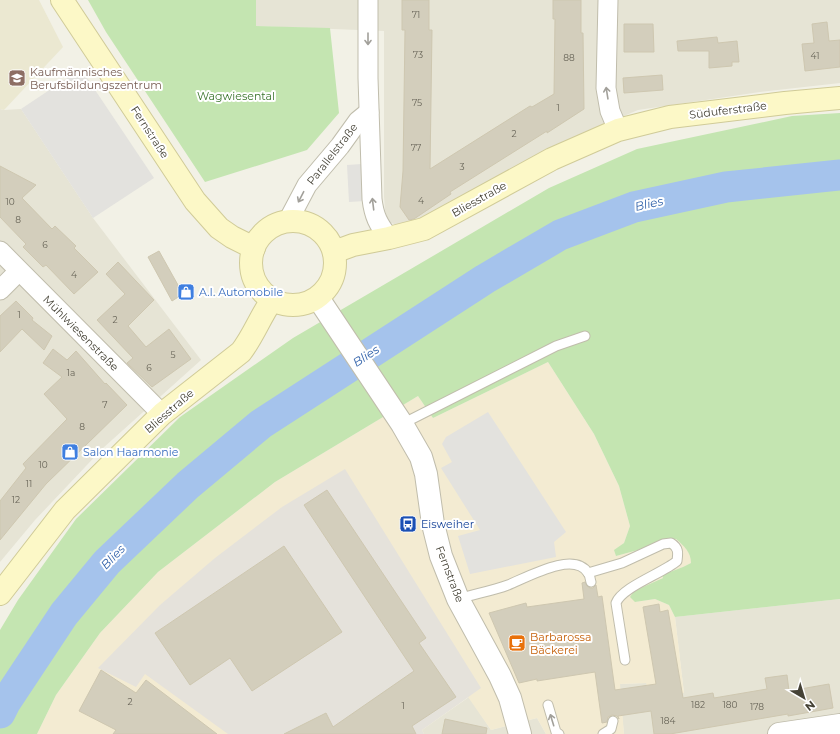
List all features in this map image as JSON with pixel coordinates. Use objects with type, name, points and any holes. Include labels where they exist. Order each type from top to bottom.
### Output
[{"type":"main road","name":"Fernstraße","points":[[62,0],[195,201],[219,228],[232,237],[254,248]]},
{"type":"main road","name":"Süduferstraße","points":[[618,130],[670,117],[840,98]]},
{"type":"main road","name":"Bliesstraße","points":[[334,252],[353,245],[424,229],[552,159],[618,130]]},
{"type":"main road","points":[[288,221],[308,223],[317,228],[325,234],[334,252],[336,266],[333,279],[326,291],[318,298],[303,305],[289,306],[272,300],[264,294],[256,284],[251,271],[251,257],[254,248],[264,233],[275,225],[288,221]]},
{"type":"main road","name":"Bliesstraße","points":[[0,594],[65,510],[162,414],[241,352],[251,339],[264,312],[272,300]]},
{"type":"street","name":"Parallelstraße","points":[[368,0],[368,112],[373,210],[378,224],[389,238]]},
{"type":"street","points":[[608,0],[606,88],[610,111],[618,130]]},
{"type":"street","name":"Parallelstraße","points":[[288,221],[307,185],[340,146],[358,121],[368,112]]},
{"type":"street","name":"Mühlwiesenstraße","points":[[0,250],[19,271],[162,414]]},
{"type":"street","points":[[0,290],[19,271]]},
{"type":"street","name":"Fernstraße","points":[[318,298],[421,457],[426,474],[433,524],[441,556],[458,599],[500,676],[510,698],[520,734]]},
{"type":"street","points":[[779,734],[840,725]]},
{"type":"lane","points":[[397,418],[556,346],[585,336]]},
{"type":"lane","points":[[458,599],[508,585],[549,567],[571,564],[582,567],[590,577],[663,544],[671,543],[676,546],[678,552],[677,561],[671,566],[635,586],[618,599],[616,603],[625,660]]},
{"type":"lane","points":[[548,705],[556,732],[559,734]]},
{"type":"lane","points":[[603,734],[611,729],[613,721]]},
{"type":"shaded area","name":"Kaufmännisches Berufsbildungszentrum","points":[[0,0],[39,0],[63,47],[4,110],[0,109]]},
{"type":"shaded area","points":[[256,0],[840,0],[840,83],[760,92],[638,110],[565,141],[418,225],[402,227],[386,221],[384,197],[384,31],[256,26]]},
{"type":"shaded area","points":[[81,69],[154,178],[93,218],[21,109]]},
{"type":"shaded area","points":[[0,109],[21,109],[93,218],[201,360],[103,448],[35,520],[0,562]]},
{"type":"shaded area","points":[[362,164],[365,201],[349,202],[347,165]]},
{"type":"shaded area","points":[[548,362],[594,434],[619,486],[630,526],[624,543],[615,550],[616,556],[638,550],[665,539],[676,539],[685,547],[691,556],[691,563],[662,575],[663,578],[634,591],[635,602],[655,599],[669,605],[675,617],[684,693],[651,698],[646,683],[620,684],[624,734],[546,734],[537,718],[491,730],[468,697],[422,730],[424,734],[37,734],[56,695],[100,633],[158,572],[275,482],[418,396],[433,418]]},
{"type":"shaded area","points":[[488,412],[566,532],[554,542],[556,557],[470,574],[458,536],[480,530],[441,468],[452,462],[442,444],[446,437]]},
{"type":"shaded area","points":[[345,469],[481,688],[422,730],[424,734],[228,734],[145,674],[136,687],[98,668],[160,605],[215,558],[282,507]]},
{"type":"shaded area","points":[[840,599],[840,734],[624,734],[619,684],[647,683],[684,693],[675,617]]},
{"type":"shaded area","points":[[469,697],[491,730],[537,718],[546,734],[424,734],[422,730]]},
{"type":"green space","name":"Wagwiesental","points":[[88,0],[256,0],[256,26],[330,28],[339,113],[307,150],[205,182],[106,32]]},
{"type":"green space","points":[[840,113],[840,599],[675,617],[669,605],[655,599],[635,602],[630,597],[634,591],[663,578],[662,575],[691,563],[690,556],[676,539],[665,539],[638,550],[616,556],[614,550],[624,543],[630,526],[619,486],[594,434],[548,362],[433,418],[418,396],[275,482],[158,572],[100,633],[56,695],[37,734],[0,734],[0,630],[18,600],[76,519],[180,417],[293,338],[549,188],[637,149],[792,116]]},
{"type":"building","points":[[402,0],[429,0],[429,30],[432,30],[430,169],[530,106],[532,107],[554,94],[555,19],[553,19],[553,0],[581,0],[581,33],[583,33],[584,109],[450,192],[451,194],[414,219],[409,220],[400,207],[403,171],[405,30],[402,30]]},
{"type":"building","points":[[827,22],[829,41],[840,40],[840,67],[805,71],[802,44],[814,43],[812,24]]},
{"type":"building","points":[[624,24],[653,24],[654,52],[624,52]]},
{"type":"building","points":[[717,37],[718,43],[737,41],[739,62],[732,62],[732,66],[709,68],[709,51],[678,51],[677,41]]},
{"type":"building","points":[[662,75],[663,90],[624,93],[623,78]]},
{"type":"building","points":[[0,166],[36,185],[22,198],[52,229],[55,226],[76,246],[74,248],[98,272],[74,294],[46,265],[43,267],[23,247],[26,244],[0,217]]},
{"type":"building","points":[[159,251],[183,294],[172,301],[148,257]]},
{"type":"building","points":[[118,262],[154,300],[128,326],[146,347],[169,329],[191,359],[152,387],[127,363],[133,358],[97,320],[125,294],[106,274]]},
{"type":"building","points":[[16,301],[33,318],[32,320],[52,336],[44,350],[22,329],[0,352],[0,316]]},
{"type":"building","points":[[53,349],[67,360],[76,351],[105,384],[106,383],[127,405],[46,484],[0,540],[0,501],[26,468],[23,464],[67,419],[44,394],[62,377],[43,363]]},
{"type":"building","points":[[327,490],[426,638],[419,643],[456,697],[412,726],[416,734],[284,734],[326,713],[333,727],[414,671],[304,505]]},
{"type":"building","points":[[284,546],[342,632],[252,691],[230,658],[190,685],[155,633]]},
{"type":"building","points":[[585,582],[590,588],[593,588],[596,585],[598,597],[602,596],[615,690],[656,684],[643,607],[659,604],[660,612],[668,610],[683,698],[713,693],[714,698],[767,689],[765,678],[787,675],[789,691],[829,684],[833,708],[670,734],[654,734],[651,711],[618,716],[619,719],[617,716],[612,715],[608,717],[607,722],[602,723],[595,672],[537,681],[537,679],[519,683],[489,613],[526,603],[527,607],[584,599],[582,583]]},
{"type":"building","points":[[101,670],[136,693],[146,680],[217,734],[113,734],[116,730],[79,711]]},
{"type":"building","points":[[445,719],[487,728],[486,734],[442,734]]},
{"type":"waterway","name":"Blies","points":[[0,713],[5,703],[64,614],[107,562],[188,485],[261,424],[485,279],[560,235],[634,207],[726,187],[840,175]]},
{"type":"place","name":"Kaufmännisches Berufsbildungszentrum","points":[[17,78]]},
{"type":"place","name":"A.I. Automobile","points":[[186,292]]},
{"type":"place","name":"Salon Haarmonie","points":[[70,452]]},
{"type":"place","name":"Eisweiher","points":[[408,524]]},
{"type":"place","name":"Barbarossa Bäckerei","points":[[517,643]]}]
